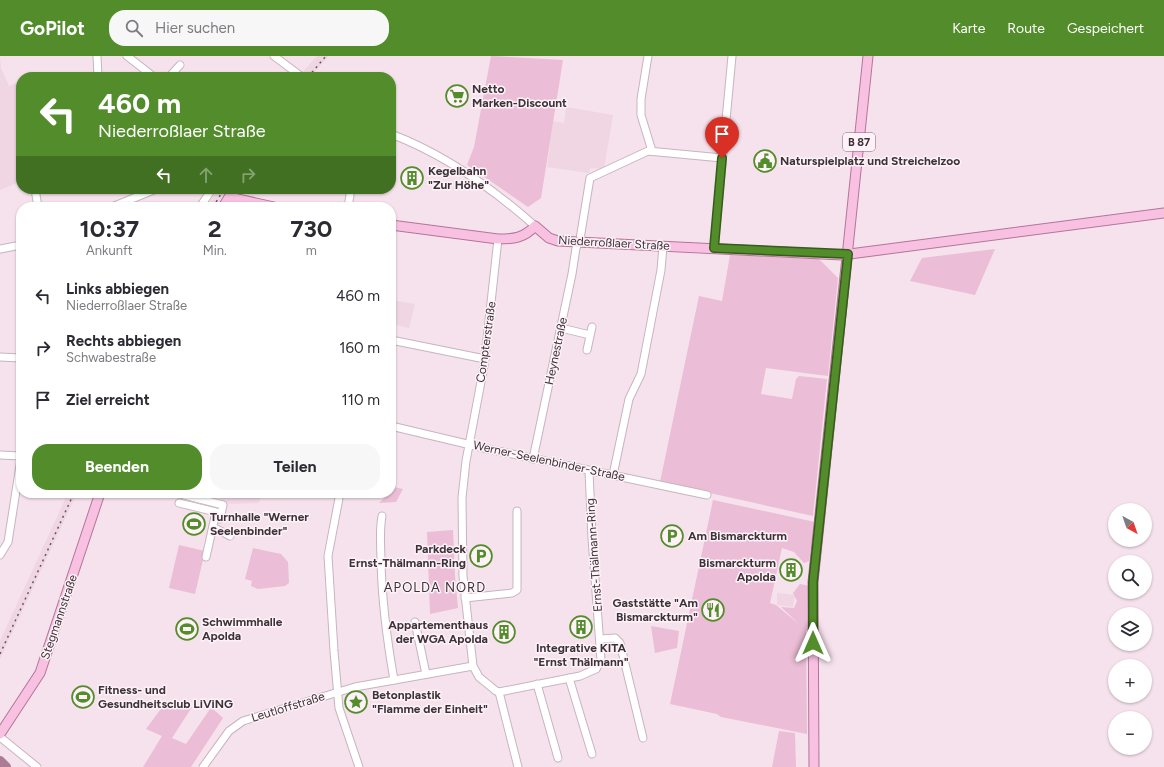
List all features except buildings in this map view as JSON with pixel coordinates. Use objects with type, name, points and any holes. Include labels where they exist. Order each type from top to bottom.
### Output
[{"type":"main road","name":"B 87","points":[[814,767],[813,582],[868,56]]},
{"type":"main road","points":[[235,194],[259,202]]},
{"type":"main road","name":"Niederroßlaer Straße","points":[[535,226],[553,240],[578,243],[848,254],[1164,213]]},
{"type":"main road","points":[[396,226],[498,239],[518,238],[527,234],[535,226]]},
{"type":"main road","name":"Stegmannstraße","points":[[0,734],[40,673],[98,498]]},
{"type":"street","points":[[97,56],[98,72]]},
{"type":"street","points":[[127,56],[148,72]]},
{"type":"street","points":[[274,56],[295,72]]},
{"type":"street","points":[[648,56],[641,99],[641,115],[652,151],[722,158]]},
{"type":"street","points":[[714,248],[732,56]]},
{"type":"street","points":[[174,72],[180,65]]},
{"type":"street","points":[[396,136],[423,148],[473,178],[493,191],[535,226]]},
{"type":"street","name":"Heynestraße","points":[[534,459],[590,178],[648,151],[652,151]]},
{"type":"street","points":[[124,202],[144,194]]},
{"type":"street","name":"Compterstraße","points":[[469,445],[485,359],[498,239]]},
{"type":"street","points":[[613,475],[629,400],[640,374],[659,284],[663,246]]},
{"type":"street","points":[[0,249],[16,247]]},
{"type":"street","points":[[587,350],[592,326]]},
{"type":"street","points":[[561,328],[590,335]]},
{"type":"street","points":[[396,341],[485,359]]},
{"type":"street","points":[[0,357],[16,358]]},
{"type":"street","name":"Werner-Seelenbinder-Straße","points":[[396,427],[469,445],[707,495]]},
{"type":"street","points":[[469,445],[462,498],[462,550],[465,598],[473,666],[479,677],[499,692],[518,767]]},
{"type":"street","points":[[0,455],[16,457]]},
{"type":"street","name":"Ernst-Thälmann-Ring","points":[[499,692],[590,673],[596,669],[601,660],[601,639],[592,538],[589,471]]},
{"type":"street","points":[[0,555],[8,542],[16,490]]},
{"type":"street","points":[[196,498],[223,505],[206,557]]},
{"type":"street","points":[[339,498],[328,556],[337,692],[339,708],[359,767]]},
{"type":"street","points":[[179,503],[216,512],[215,528]]},
{"type":"street","points":[[465,598],[512,593],[517,590],[517,511]]},
{"type":"street","points":[[382,516],[380,528],[382,592],[386,636],[394,680]]},
{"type":"street","points":[[215,528],[230,536]]},
{"type":"street","points":[[415,622],[426,674]]},
{"type":"street","points":[[601,639],[615,638],[620,643],[643,738]]},
{"type":"street","name":"Leutloffstraße","points":[[203,767],[229,730],[236,724],[337,692],[473,666]]},
{"type":"street","points":[[569,678],[592,754]]},
{"type":"street","points":[[537,684],[558,758]]},
{"type":"street","points":[[0,737],[37,767]]},
{"type":"shaded area","points":[[0,56],[1,68],[9,86],[16,83],[16,183],[0,190]]},
{"type":"shaded area","points":[[317,56],[329,56],[315,72],[303,72]]},
{"type":"shaded area","points":[[491,56],[563,60],[541,198],[528,207],[467,165],[474,147]]},
{"type":"shaded area","points":[[566,107],[613,115],[604,169],[590,168],[589,173],[547,167],[553,121],[564,123]]},
{"type":"shaded area","points":[[215,194],[224,194],[219,202],[210,202]]},
{"type":"shaded area","points":[[995,249],[975,295],[910,281],[922,258]]},
{"type":"shaded area","points":[[730,255],[819,259],[838,278],[828,376],[766,368],[761,394],[792,399],[796,379],[799,376],[827,379],[813,516],[660,482],[699,296],[722,301]]},
{"type":"shaded area","points":[[396,301],[415,304],[409,328],[396,325]]},
{"type":"shaded area","points":[[396,487],[403,489],[396,502],[379,503],[384,498],[396,498]]},
{"type":"shaded area","points":[[66,498],[75,498],[0,659],[0,641]]},
{"type":"shaded area","points":[[220,498],[260,498],[259,503],[231,504],[220,501]]},
{"type":"shaded area","points":[[713,500],[815,522],[809,561],[804,563],[794,552],[782,548],[770,603],[776,605],[800,625],[781,607],[794,608],[797,601],[793,593],[800,584],[810,586],[809,632],[806,630],[807,734],[721,717],[717,714],[670,704]]},
{"type":"shaded area","points":[[453,530],[458,608],[430,614],[427,532]]},
{"type":"shaded area","points":[[179,545],[205,551],[195,594],[169,588]]},
{"type":"shaded area","points":[[253,548],[281,554],[288,562],[289,583],[285,586],[258,589],[251,586],[252,581],[245,579]]},
{"type":"shaded area","points":[[777,593],[795,595],[793,607],[777,605]]},
{"type":"shaded area","points":[[651,626],[679,631],[677,648],[655,653]]},
{"type":"shaded area","points":[[166,702],[192,707],[172,738],[186,744],[210,709],[213,709],[223,718],[191,767],[143,767],[162,736],[146,729]]},
{"type":"shaded area","points":[[779,731],[795,733],[796,767],[772,767]]},
{"type":"waterway","points":[[0,761],[6,767]]},
{"type":"railway","points":[[312,72],[326,56]]},
{"type":"railway","points":[[216,202],[221,194]]},
{"type":"railway","points":[[0,654],[72,498]]},
{"type":"place","name":"Netto Marken-Discount","points":[[457,96]]},
{"type":"place","name":"Naturspielplatz und Streichelzoo","points":[[765,161]]},
{"type":"place","name":"Kegelbahn \"Zur Höhe\"","points":[[412,178]]},
{"type":"place","name":"Turnhalle \"Werner Seelenbinder\"","points":[[194,524]]},
{"type":"place","name":"Am Bismarckturm","points":[[672,536]]},
{"type":"place","name":"Parkdeck Ernst-Thälmann-Ring","points":[[481,556]]},
{"type":"place","name":"Bismarckturm Apolda","points":[[791,570]]},
{"type":"place","name":"Gaststätte \"Am Bismarckturm\"","points":[[713,610]]},
{"type":"place","name":"Integrative KITA \"Ernst Thälmann\"","points":[[581,627]]},
{"type":"place","name":"Schwimmhalle Apolda","points":[[187,629]]},
{"type":"place","name":"Appartementhaus der WGA Apolda","points":[[504,632]]},
{"type":"place","name":"Fitness- und Gesundheitsclub LiViNG","points":[[83,697]]},
{"type":"place","name":"Betonplastik \"Flamme der Einheit\"","points":[[356,702]]},
{"type":"district","name":"APOLDA NORD","points":[[435,587]]},
{"type":"route","points":[[722,158],[714,248],[842,255],[848,254],[813,582],[813,643]]}]
